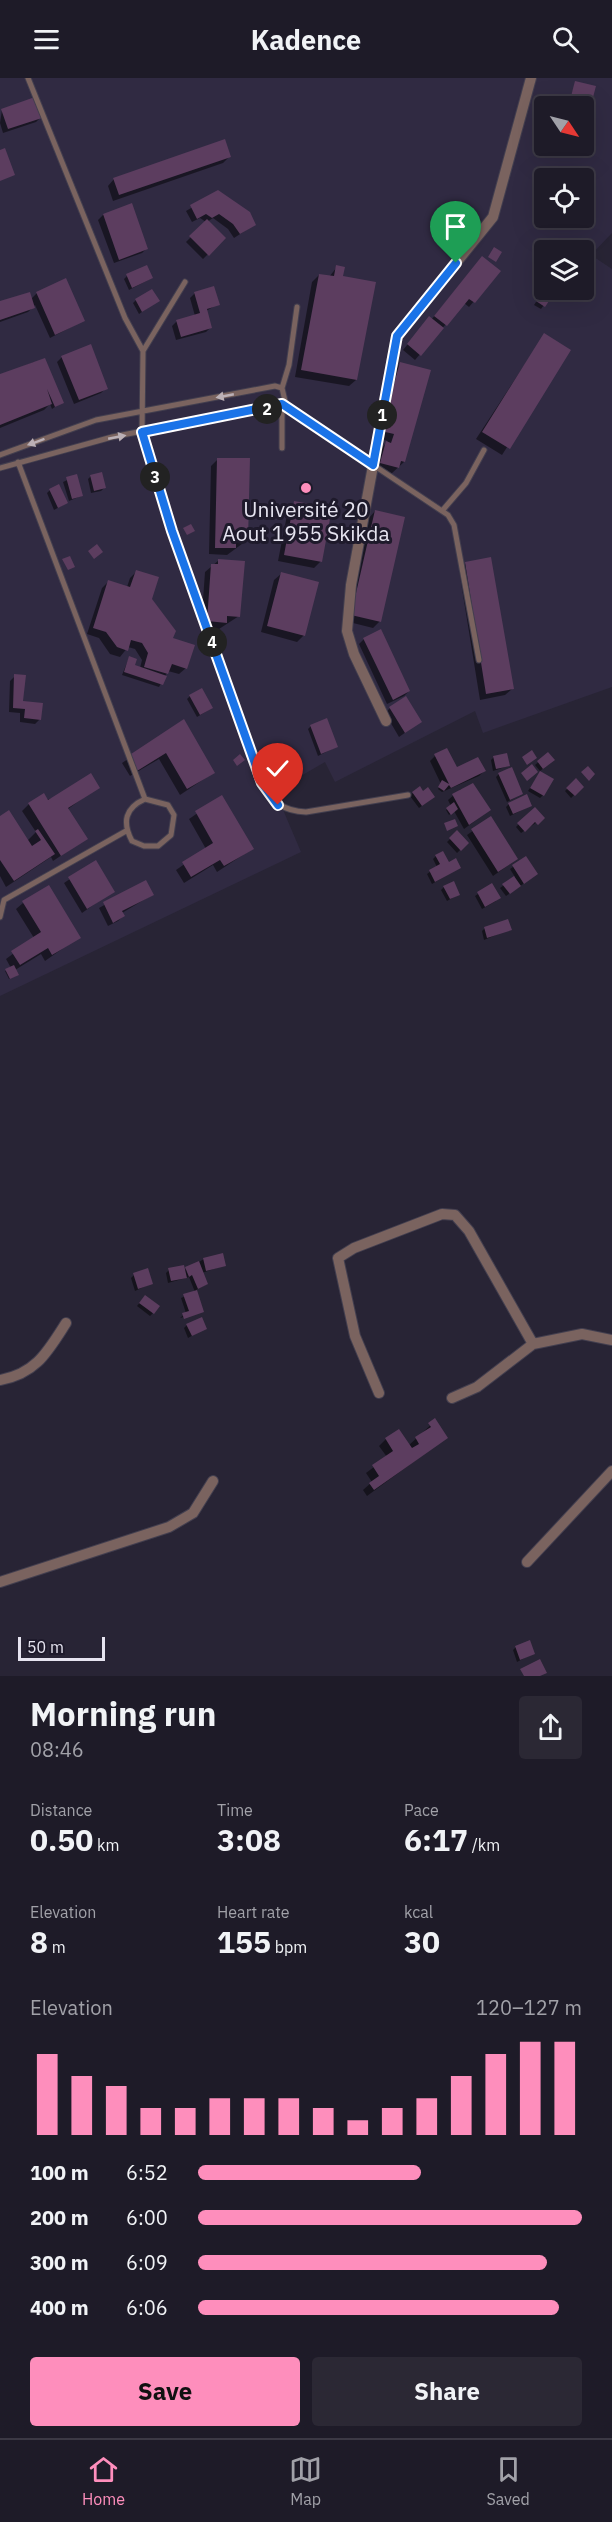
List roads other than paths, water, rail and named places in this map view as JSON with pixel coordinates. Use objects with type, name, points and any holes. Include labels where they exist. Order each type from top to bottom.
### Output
[{"type":"street","points":[[386,721],[354,654],[347,631],[351,585],[397,336],[493,217],[531,78]]},
{"type":"street","points":[[379,1393],[355,1336],[338,1258],[354,1248],[442,1215],[454,1215],[469,1231],[533,1344]]},
{"type":"street","points":[[0,1380],[9,1379],[42,1362],[66,1323]]},
{"type":"street","points":[[452,1398],[477,1387],[533,1344],[582,1334],[612,1340]]},
{"type":"street","points":[[527,1562],[612,1471]]},
{"type":"street","points":[[0,1582],[169,1527],[193,1513],[213,1481]]},
{"type":"lane","points":[[28,78],[125,318],[143,351],[142,432],[172,531],[262,783],[278,805],[291,812],[306,812],[408,795]]},
{"type":"lane","points":[[143,351],[185,282]]},
{"type":"lane","points":[[282,448],[282,404],[285,401],[282,388],[290,364],[297,307]]},
{"type":"lane","points":[[0,455],[96,420],[275,386],[282,388]]},
{"type":"lane","points":[[0,468],[142,432],[282,404],[442,511],[454,525],[479,660]]},
{"type":"lane","points":[[442,511],[466,483],[484,450]]},
{"type":"lane","points":[[18,462],[144,799]]},
{"type":"lane","points":[[144,799],[168,805],[174,815],[171,835],[158,846],[144,846],[132,841],[126,831],[125,816],[132,804],[144,799]]},
{"type":"lane","points":[[0,916],[2,899],[126,831]]},
{"type":"place","name":"Université 20 Aout 1955 Skikda","points":[[306,488]]}]
